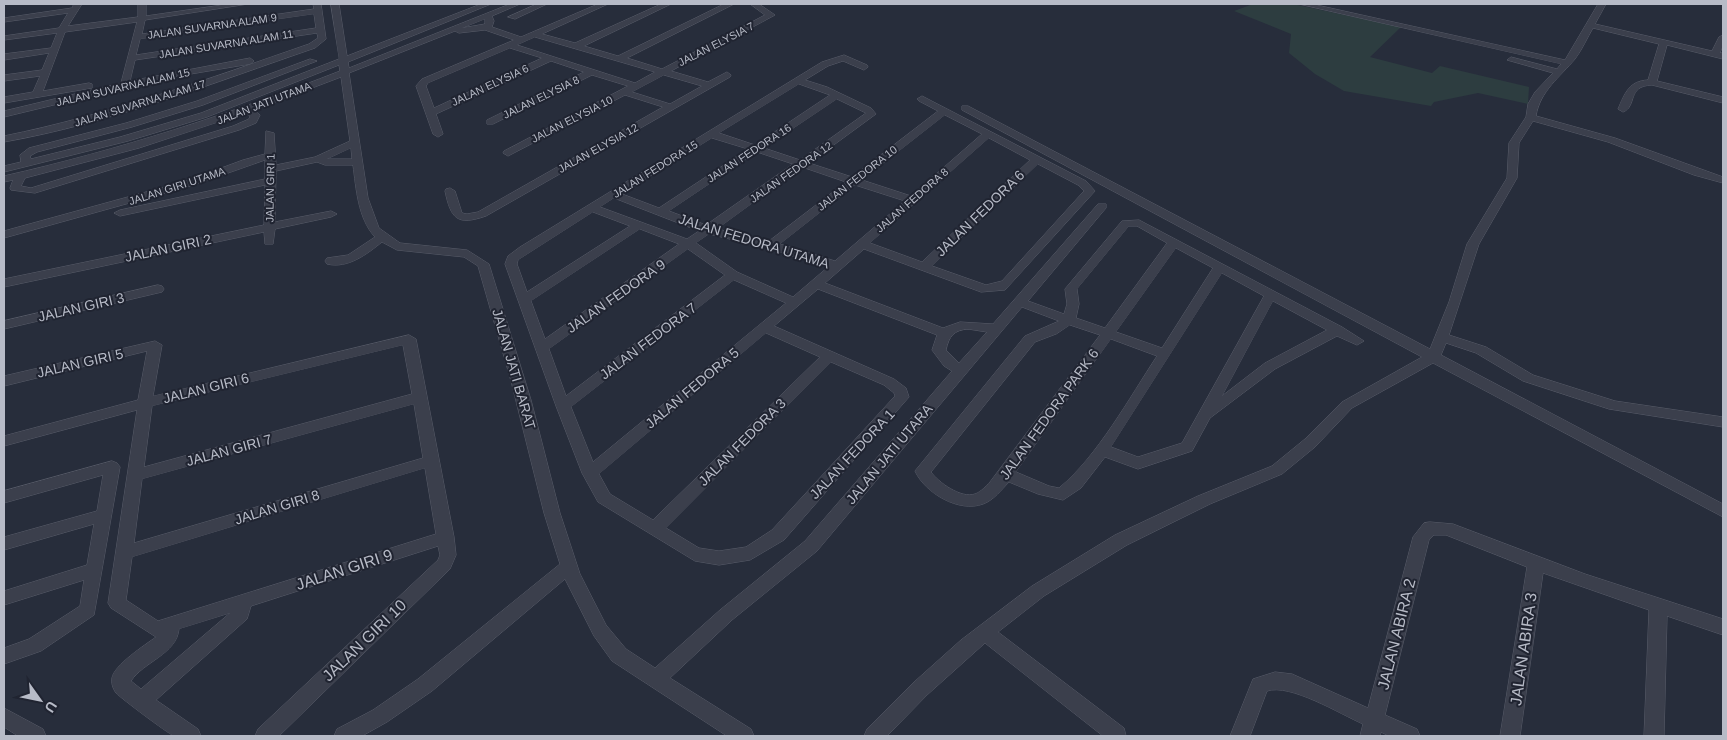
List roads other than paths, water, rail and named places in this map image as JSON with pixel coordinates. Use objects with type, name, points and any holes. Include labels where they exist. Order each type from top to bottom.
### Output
[{"type":"street","points":[[125,83],[142,18],[142,4]]},
{"type":"street","points":[[4,38],[244,4]]},
{"type":"street","points":[[331,261],[341,262],[350,259],[382,237],[374,229],[363,198],[335,4]]},
{"type":"street","name":"JALAN JATI UTAMA","points":[[4,169],[142,134],[204,115],[487,4]]},
{"type":"street","name":"JALAN JATI UTAMA","points":[[4,179],[139,145],[247,109],[346,72],[401,48],[516,4]]},
{"type":"street","points":[[527,4],[540,5]]},
{"type":"street","points":[[438,134],[422,86],[425,81],[604,4]]},
{"type":"street","points":[[576,46],[667,4]]},
{"type":"street","points":[[618,59],[730,4]]},
{"type":"street","name":"JALAN ELYSIA 7","points":[[636,86],[771,15],[754,4]]},
{"type":"street","points":[[1302,4],[1563,68]]},
{"type":"street","points":[[874,736],[920,689],[967,646],[1038,591],[1096,553],[1204,500],[1278,470],[1348,405],[1434,356],[1455,302],[1473,244],[1512,178],[1514,143],[1531,117],[1533,104],[1540,92],[1563,68],[1602,4]]},
{"type":"street","points":[[512,17],[540,5]]},
{"type":"street","points":[[4,20],[76,7]]},
{"type":"street","points":[[37,95],[62,30],[76,7]]},
{"type":"street","points":[[273,59],[322,40],[317,7]]},
{"type":"street","name":"JALAN SUVARNA ALAM 9","points":[[137,37],[317,7]]},
{"type":"street","points":[[485,27],[490,21],[488,15]]},
{"type":"street","points":[[1590,25],[1719,55],[1723,37]]},
{"type":"street","points":[[448,31],[470,31],[485,27],[522,40]]},
{"type":"street","name":"JALAN SUVARNA ALAM 11","points":[[132,58],[319,30]]},
{"type":"street","points":[[535,34],[709,85]]},
{"type":"street","points":[[1652,82],[1663,43]]},
{"type":"street","points":[[510,45],[636,86]]},
{"type":"street","points":[[4,57],[54,50]]},
{"type":"street","points":[[1484,53],[1563,68]]},
{"type":"street","name":"JALAN ELYSIA 6","points":[[431,113],[550,58]]},
{"type":"street","name":"JALAN FEDORA 15","points":[[525,299],[511,264],[512,259],[524,249],[615,195],[825,64],[844,58],[864,67]]},
{"type":"street","name":"JALAN SUVARNA ALAM 15","points":[[4,100],[273,59]]},
{"type":"street","name":"JALAN SUVARNA ALAM 17","points":[[4,139],[96,118],[178,94],[273,59]]},
{"type":"street","points":[[26,163],[25,155],[33,150],[129,125],[200,102],[313,61]]},
{"type":"street","name":"JALAN ELYSIA 8","points":[[490,122],[592,71]]},
{"type":"street","points":[[4,78],[46,72]]},
{"type":"street","points":[[278,74],[296,80]]},
{"type":"street","points":[[810,74],[824,82]]},
{"type":"street","name":"JALAN ELYSIA 12","points":[[450,191],[456,213],[461,218],[468,219],[482,214],[727,75]]},
{"type":"street","points":[[799,81],[837,95]]},
{"type":"street","points":[[1623,109],[1636,83],[1652,82],[1723,100]]},
{"type":"street","name":"JALAN SUVARNA ALAM 15","points":[[4,114],[125,83]]},
{"type":"street","name":"JALAN ELYSIA 10","points":[[508,153],[636,86]]},
{"type":"street","points":[[624,92],[671,107]]},
{"type":"street","name":"JALAN FEDORA 12","points":[[689,244],[871,114],[871,112],[837,95]]},
{"type":"street","name":"JALAN FEDORA 16","points":[[660,212],[837,95]]},
{"type":"street","points":[[862,244],[984,289],[1001,287],[1090,191],[1082,183],[987,135],[922,99]]},
{"type":"street","points":[[965,108],[1723,511]]},
{"type":"street","points":[[20,176],[15,188],[31,191],[252,122],[255,115],[247,109]]},
{"type":"street","name":"JALAN FEDORA 10","points":[[771,246],[944,112]]},
{"type":"street","points":[[1531,117],[1562,128],[1621,144],[1691,172],[1723,180]]},
{"type":"street","name":"JALAN GIRI 1","points":[[269,133],[271,156],[269,242]]},
{"type":"street","points":[[711,134],[912,200]]},
{"type":"street","name":"JALAN FEDORA 8","points":[[816,284],[987,135]]},
{"type":"street","points":[[271,169],[318,159],[355,142]]},
{"type":"street","name":"JALAN GIRI UTAMA","points":[[4,235],[84,215],[271,156]]},
{"type":"street","points":[[318,159],[325,162],[358,162]]},
{"type":"street","name":"JALAN FEDORA 6","points":[[924,267],[1036,160]]},
{"type":"street","name":"JALAN GIRI UTAMA","points":[[84,215],[115,214],[271,181]]},
{"type":"street","name":"JALAN FEDORA UTAMA","points":[[615,195],[708,230],[771,246],[836,266]]},
{"type":"street","name":"JALAN JATI UTARA","points":[[654,680],[726,615],[811,546],[1102,206]]},
{"type":"street","name":"JALAN FEDORA UTAMA","points":[[593,208],[689,244],[733,275],[794,302]]},
{"type":"street","name":"JALAN GIRI 2","points":[[4,283],[331,214]]},
{"type":"street","points":[[1069,320],[1073,304],[1071,289],[1126,223],[1139,223],[1357,341]]},
{"type":"street","points":[[639,226],[525,299],[563,406],[590,473],[604,498],[694,554],[719,558],[750,553]]},
{"type":"street","name":"JALAN JATI BARAT","points":[[382,237],[406,248],[447,250],[474,256],[483,264],[518,378],[568,567],[602,637],[619,655],[654,680],[744,736]]},
{"type":"street","name":"JALAN FEDORA PARK 6","points":[[1069,320],[1051,331],[1030,338],[923,471],[924,478],[931,484],[965,501],[976,501],[989,493],[1006,474],[1174,242]]},
{"type":"street","name":"JALAN FEDORA 9","points":[[542,347],[689,244]]},
{"type":"street","points":[[1006,474],[1054,494],[1068,492],[1103,450],[1220,267]]},
{"type":"street","name":"JALAN FEDORA 7","points":[[563,406],[733,275]]},
{"type":"street","name":"JALAN FEDORA UTAMA","points":[[816,284],[944,334]]},
{"type":"street","name":"JALAN FEDORA 5","points":[[590,473],[816,284]]},
{"type":"street","name":"JALAN GIRI 3","points":[[4,325],[158,290]]},
{"type":"street","points":[[1103,450],[1138,463],[1187,447],[1271,294]]},
{"type":"street","points":[[1019,302],[1165,354]]},
{"type":"street","points":[[960,370],[949,362],[939,350],[940,340],[944,334],[953,327],[962,325],[996,329]]},
{"type":"street","name":"JALAN FEDORA 1","points":[[750,553],[778,535],[902,397],[901,391],[889,382],[764,327]]},
{"type":"street","points":[[1202,419],[1270,366],[1337,330]]},
{"type":"street","points":[[1440,337],[1481,350],[1528,378],[1614,406],[1723,422]]},
{"type":"street","name":"JALAN GIRI 10","points":[[265,736],[444,564],[448,555],[409,339]]},
{"type":"street","name":"JALAN GIRI 6","points":[[4,441],[145,403],[409,339]]},
{"type":"street","name":"JALAN GIRI 5","points":[[4,380],[156,345],[145,403]]},
{"type":"street","name":"JALAN FEDORA 3","points":[[654,529],[830,356]]},
{"type":"street","name":"JALAN GIRI 7","points":[[135,475],[420,397]]},
{"type":"street","points":[[145,403],[117,603],[163,627],[169,637],[132,666],[121,678],[122,686],[191,736]]},
{"type":"street","name":"JALAN GIRI 8","points":[[124,553],[431,460]]},
{"type":"street","points":[[4,497],[112,467],[88,610],[35,645],[4,656]]},
{"type":"street","points":[[4,543],[103,515]]},
{"type":"street","name":"JALAN ABIRA 2","points":[[1372,728],[1421,537],[1424,532],[1430,528],[1447,529],[1536,563]]},
{"type":"street","name":"JALAN GIRI 9","points":[[163,627],[446,537]]},
{"type":"street","points":[[1536,563],[1723,627]]},
{"type":"street","name":"JALAN ABIRA 3","points":[[1510,736],[1536,563]]},
{"type":"street","points":[[344,736],[380,716],[425,685],[487,635],[534,593],[568,567]]},
{"type":"street","points":[[4,598],[94,570]]},
{"type":"street","points":[[142,701],[242,614],[243,602]]},
{"type":"street","points":[[1654,736],[1658,605]]},
{"type":"street","points":[[986,633],[1117,735]]},
{"type":"street","points":[[1240,736],[1260,685],[1275,680],[1292,683],[1372,728],[1410,736]]},
{"type":"street","points":[[4,717],[36,736]]}]
